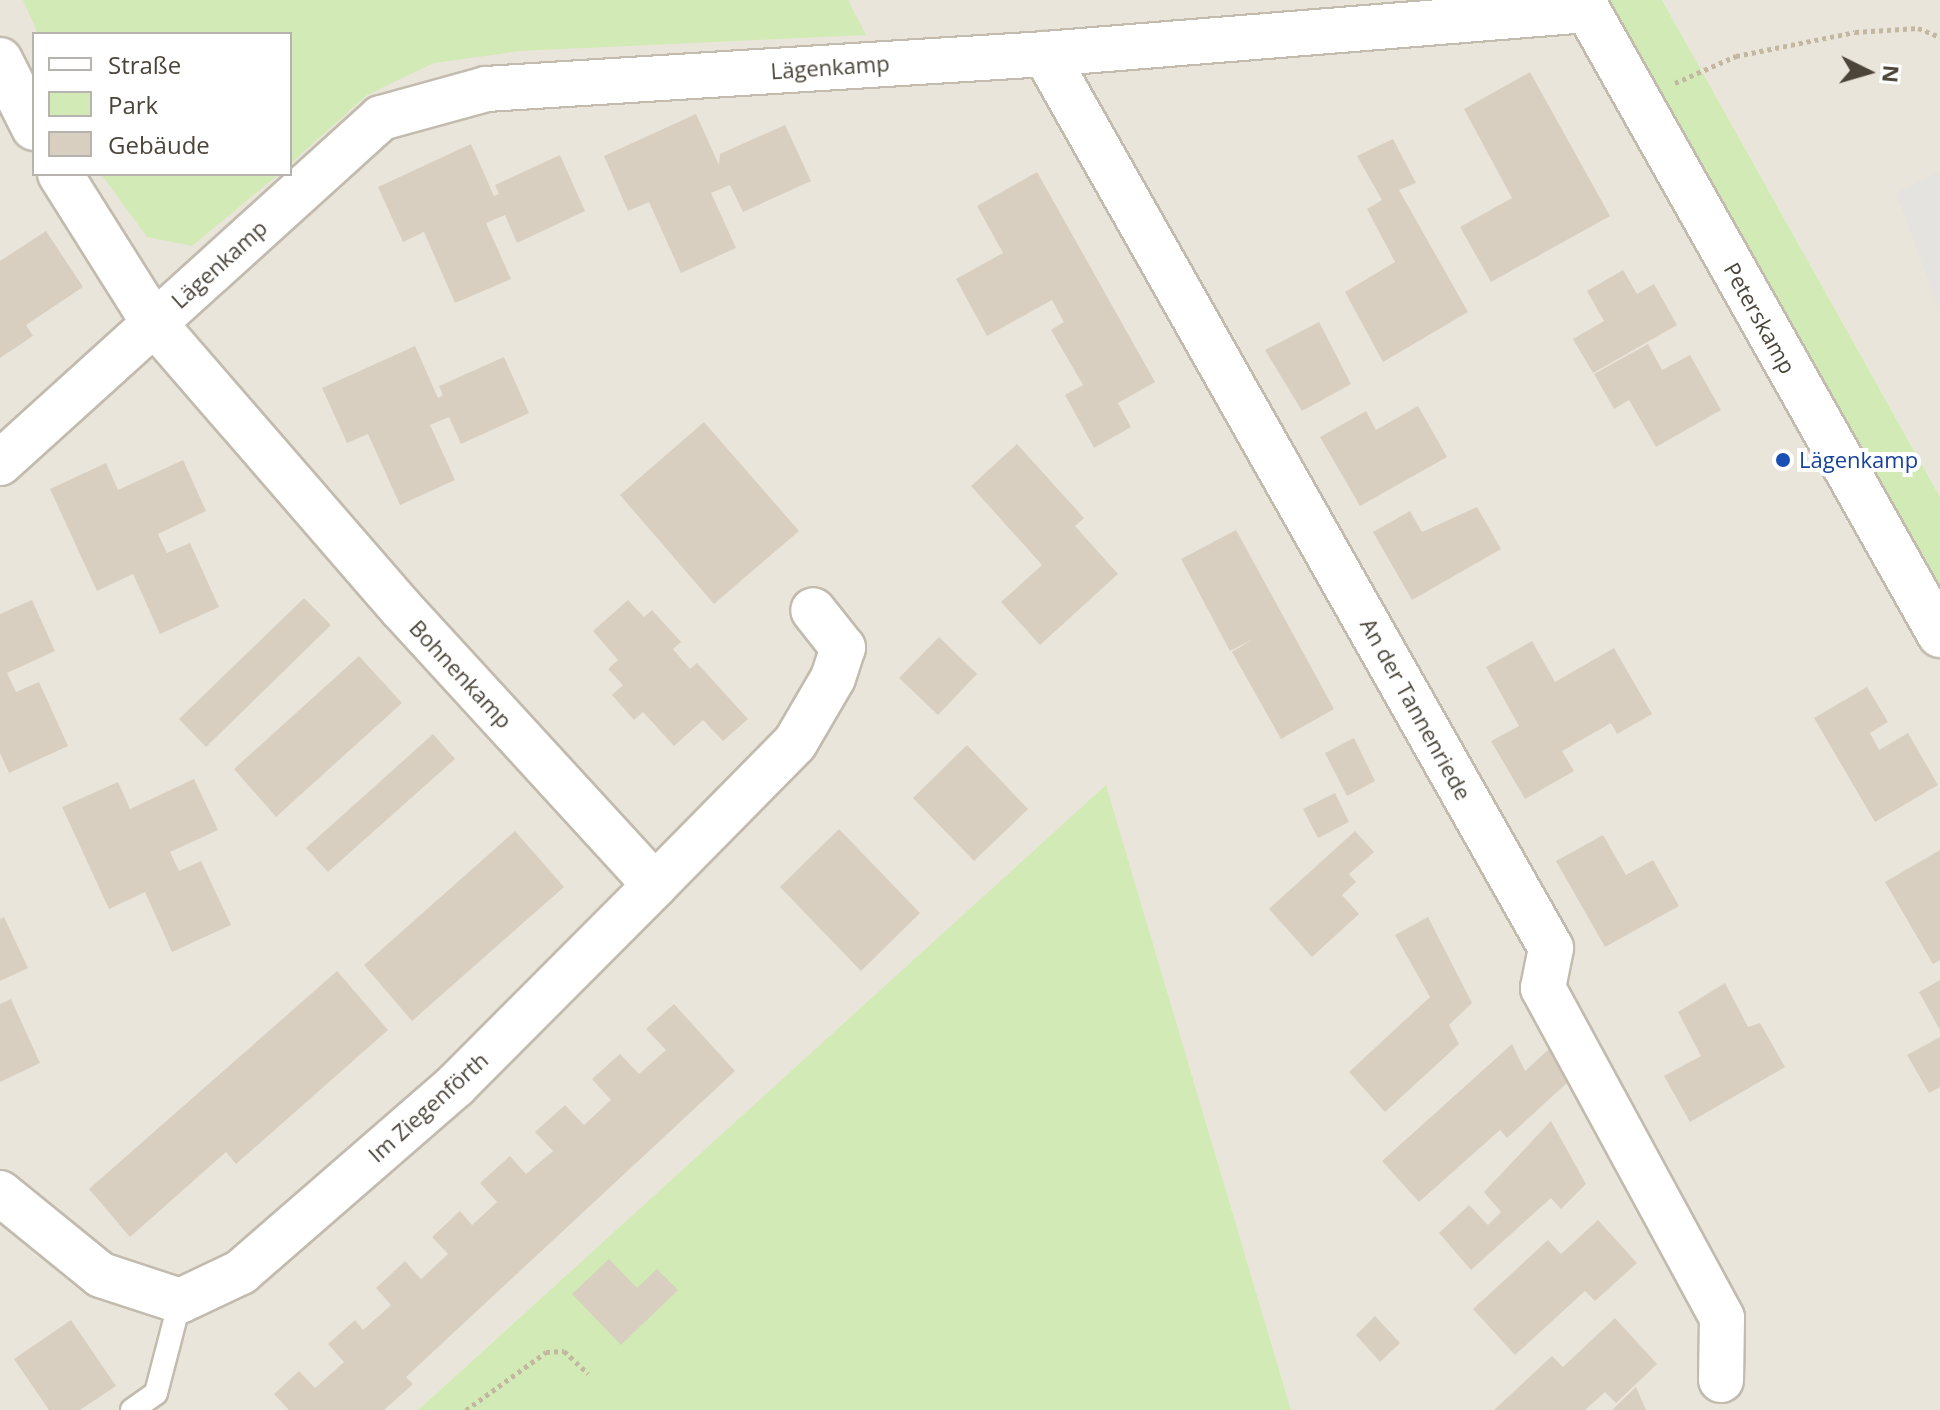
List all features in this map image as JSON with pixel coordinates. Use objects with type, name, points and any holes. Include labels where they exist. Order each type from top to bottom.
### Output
[{"type":"street","name":"Lägenkamp","points":[[154,323],[381,118],[486,89],[1045,54],[1585,5]]},
{"type":"street","name":"Peterskamp","points":[[1585,5],[1637,100],[1926,583],[1940,635]]},
{"type":"street","name":"An der Tannenriede","points":[[1045,54],[1551,948],[1543,988],[1722,1318],[1721,1380]]},
{"type":"street","points":[[0,60],[32,124]]},
{"type":"street","name":"Bohnenkamp","points":[[61,176],[154,323],[401,608],[655,885]]},
{"type":"street","points":[[0,463],[154,323]]},
{"type":"street","points":[[655,885],[795,743],[833,678],[843,648],[813,610]]},
{"type":"street","name":"Im Ziegenförth","points":[[180,1301],[241,1272],[455,1086],[655,885]]},
{"type":"street","points":[[0,1193],[101,1275],[180,1301]]},
{"type":"lane","points":[[132,1410],[156,1393],[180,1301]]},
{"type":"path","points":[[1637,100],[1736,56],[1855,32],[1918,28],[1940,37]]},
{"type":"path","points":[[466,1410],[546,1352],[564,1351],[588,1373]]},
{"type":"shaded area","points":[[0,0],[1609,0],[1940,591],[1940,1410],[1291,1410],[1106,786],[418,1410],[0,1410]]},
{"type":"shaded area","points":[[1662,0],[1940,0],[1940,497]]},
{"type":"shaded area","points":[[1940,171],[1940,312],[1896,193]]},
{"type":"green space","points":[[23,0],[848,0],[866,35],[520,51],[434,63],[367,95],[292,162],[292,32],[37,32]]},
{"type":"green space","points":[[1609,0],[1662,0],[1940,497],[1940,591]]},
{"type":"green space","points":[[102,176],[277,176],[192,246],[147,237]]},
{"type":"green space","points":[[1106,785],[1291,1410],[418,1410]]},
{"type":"building","points":[[1530,72],[1610,216],[1491,282],[1460,227],[1512,198],[1464,109]]},
{"type":"building","points":[[696,114],[719,165],[720,154],[785,125],[811,181],[743,212],[730,185],[711,193],[736,248],[681,273],[649,202],[628,211],[604,156]]},
{"type":"building","points":[[1393,139],[1416,183],[1399,190],[1468,312],[1383,362],[1345,292],[1395,262],[1367,209],[1382,200],[1357,156]]},
{"type":"building","points":[[471,144],[494,196],[499,194],[495,185],[560,155],[585,211],[517,243],[505,215],[486,223],[511,279],[455,303],[424,232],[403,242],[378,187]]},
{"type":"building","points":[[1037,172],[1155,382],[1118,403],[1131,427],[1094,448],[1065,395],[1083,385],[1051,330],[1064,322],[1052,300],[987,336],[956,279],[1003,253],[977,206]]},
{"type":"building","points":[[46,231],[83,287],[26,325],[33,336],[0,358],[0,261]]},
{"type":"building","points":[[1623,270],[1637,294],[1654,284],[1677,325],[1593,373],[1573,339],[1604,321],[1587,291]]},
{"type":"building","points":[[1319,322],[1351,384],[1302,411],[1265,350]]},
{"type":"building","points":[[1648,344],[1662,370],[1690,355],[1721,410],[1656,447],[1629,400],[1614,409],[1594,374]]},
{"type":"building","points":[[415,346],[438,398],[443,395],[439,386],[504,357],[529,413],[461,444],[449,417],[430,425],[455,480],[400,505],[368,434],[347,443],[322,388]]},
{"type":"building","points":[[1418,406],[1447,457],[1360,506],[1320,437],[1366,411],[1376,430]]},
{"type":"building","points":[[704,422],[799,531],[714,604],[620,495]]},
{"type":"building","points":[[1017,444],[1084,518],[1075,526],[1118,574],[1040,645],[1001,602],[1042,565],[971,486]]},
{"type":"building","points":[[183,460],[206,511],[158,534],[167,553],[190,543],[219,607],[160,634],[133,574],[97,591],[50,489],[106,463],[118,490]]},
{"type":"building","points":[[1477,507],[1501,549],[1412,600],[1373,532],[1410,511],[1422,532]]},
{"type":"building","points":[[1236,530],[1334,709],[1281,739],[1232,652],[1255,638],[1230,651],[1181,559]]},
{"type":"building","points":[[304,598],[331,625],[206,747],[179,719]]},
{"type":"building","points":[[32,600],[55,651],[7,673],[16,692],[39,682],[68,746],[9,773],[0,753],[0,614]]},
{"type":"building","points":[[628,600],[644,617],[652,610],[681,642],[673,649],[690,669],[697,663],[748,719],[723,741],[703,720],[674,746],[643,712],[634,720],[612,695],[623,685],[608,669],[618,660],[593,631]]},
{"type":"building","points":[[939,637],[977,674],[938,715],[899,678]]},
{"type":"building","points":[[1532,641],[1555,682],[1614,648],[1652,714],[1617,734],[1611,723],[1562,751],[1574,771],[1525,799],[1491,741],[1519,726],[1486,667]]},
{"type":"building","points":[[359,656],[402,703],[276,817],[234,769]]},
{"type":"building","points":[[1867,687],[1888,722],[1870,733],[1879,750],[1908,733],[1938,785],[1875,822],[1814,718]]},
{"type":"building","points":[[433,734],[455,759],[328,872],[306,848]]},
{"type":"building","points":[[1354,738],[1375,781],[1347,796],[1325,753]]},
{"type":"building","points":[[967,745],[1028,809],[974,861],[913,798]]},
{"type":"building","points":[[194,779],[218,830],[170,852],[179,871],[201,861],[231,925],[172,952],[145,892],[109,909],[62,807],[118,782],[130,809]]},
{"type":"building","points":[[1335,793],[1349,822],[1318,838],[1303,809]]},
{"type":"building","points":[[839,829],[920,913],[861,971],[780,887]]},
{"type":"building","points":[[515,831],[564,887],[412,1021],[364,965]]},
{"type":"building","points":[[1355,831],[1374,852],[1349,874],[1356,882],[1342,895],[1359,914],[1312,957],[1269,909]]},
{"type":"building","points":[[1603,835],[1626,875],[1653,860],[1679,906],[1605,947],[1556,861]]},
{"type":"building","points":[[1940,850],[1940,960],[1933,964],[1885,882]]},
{"type":"building","points":[[4,917],[28,968],[0,981],[0,919]]},
{"type":"building","points":[[1428,917],[1472,1003],[1449,1025],[1459,1044],[1385,1112],[1349,1072],[1430,997],[1395,935]]},
{"type":"building","points":[[337,971],[388,1030],[236,1164],[226,1152],[130,1237],[89,1189]]},
{"type":"building","points":[[1940,980],[1940,1030],[1919,992]]},
{"type":"building","points":[[1725,983],[1748,1027],[1760,1023],[1785,1067],[1690,1122],[1664,1076],[1701,1056],[1678,1012]]},
{"type":"building","points":[[11,999],[40,1063],[0,1082],[0,1004]]},
{"type":"building","points":[[674,1004],[735,1071],[406,1377],[413,1384],[384,1410],[289,1410],[274,1394],[299,1371],[315,1388],[344,1362],[328,1344],[355,1320],[363,1330],[391,1305],[376,1288],[405,1261],[421,1279],[448,1254],[432,1237],[460,1211],[472,1225],[497,1202],[480,1183],[510,1156],[526,1174],[553,1151],[535,1132],[565,1105],[584,1125],[611,1100],[592,1079],[620,1054],[639,1074],[666,1050],[646,1029]]},
{"type":"building","points":[[1940,1037],[1940,1087],[1929,1093],[1907,1055]]},
{"type":"building","points":[[1512,1044],[1525,1071],[1549,1049],[1569,1081],[1507,1138],[1500,1130],[1419,1202],[1382,1161]]},
{"type":"building","points":[[1551,1121],[1586,1184],[1561,1209],[1551,1198],[1471,1270],[1439,1233],[1469,1205],[1488,1225],[1501,1212],[1484,1192]]},
{"type":"building","points":[[1598,1220],[1637,1263],[1595,1301],[1585,1291],[1515,1355],[1473,1309],[1548,1240],[1561,1254]]},
{"type":"building","points":[[609,1259],[637,1288],[657,1269],[678,1290],[621,1345],[572,1294]]},
{"type":"building","points":[[1375,1316],[1400,1343],[1380,1362],[1356,1335]]},
{"type":"building","points":[[1615,1318],[1657,1364],[1616,1403],[1605,1392],[1585,1410],[1494,1410],[1552,1356],[1563,1367]]},
{"type":"building","points":[[71,1320],[116,1386],[80,1410],[49,1410],[14,1359]]},
{"type":"building","points":[[1636,1387],[1646,1410],[1612,1410]]},
{"type":"place","name":"Lägenkamp","points":[[1783,460]]}]
